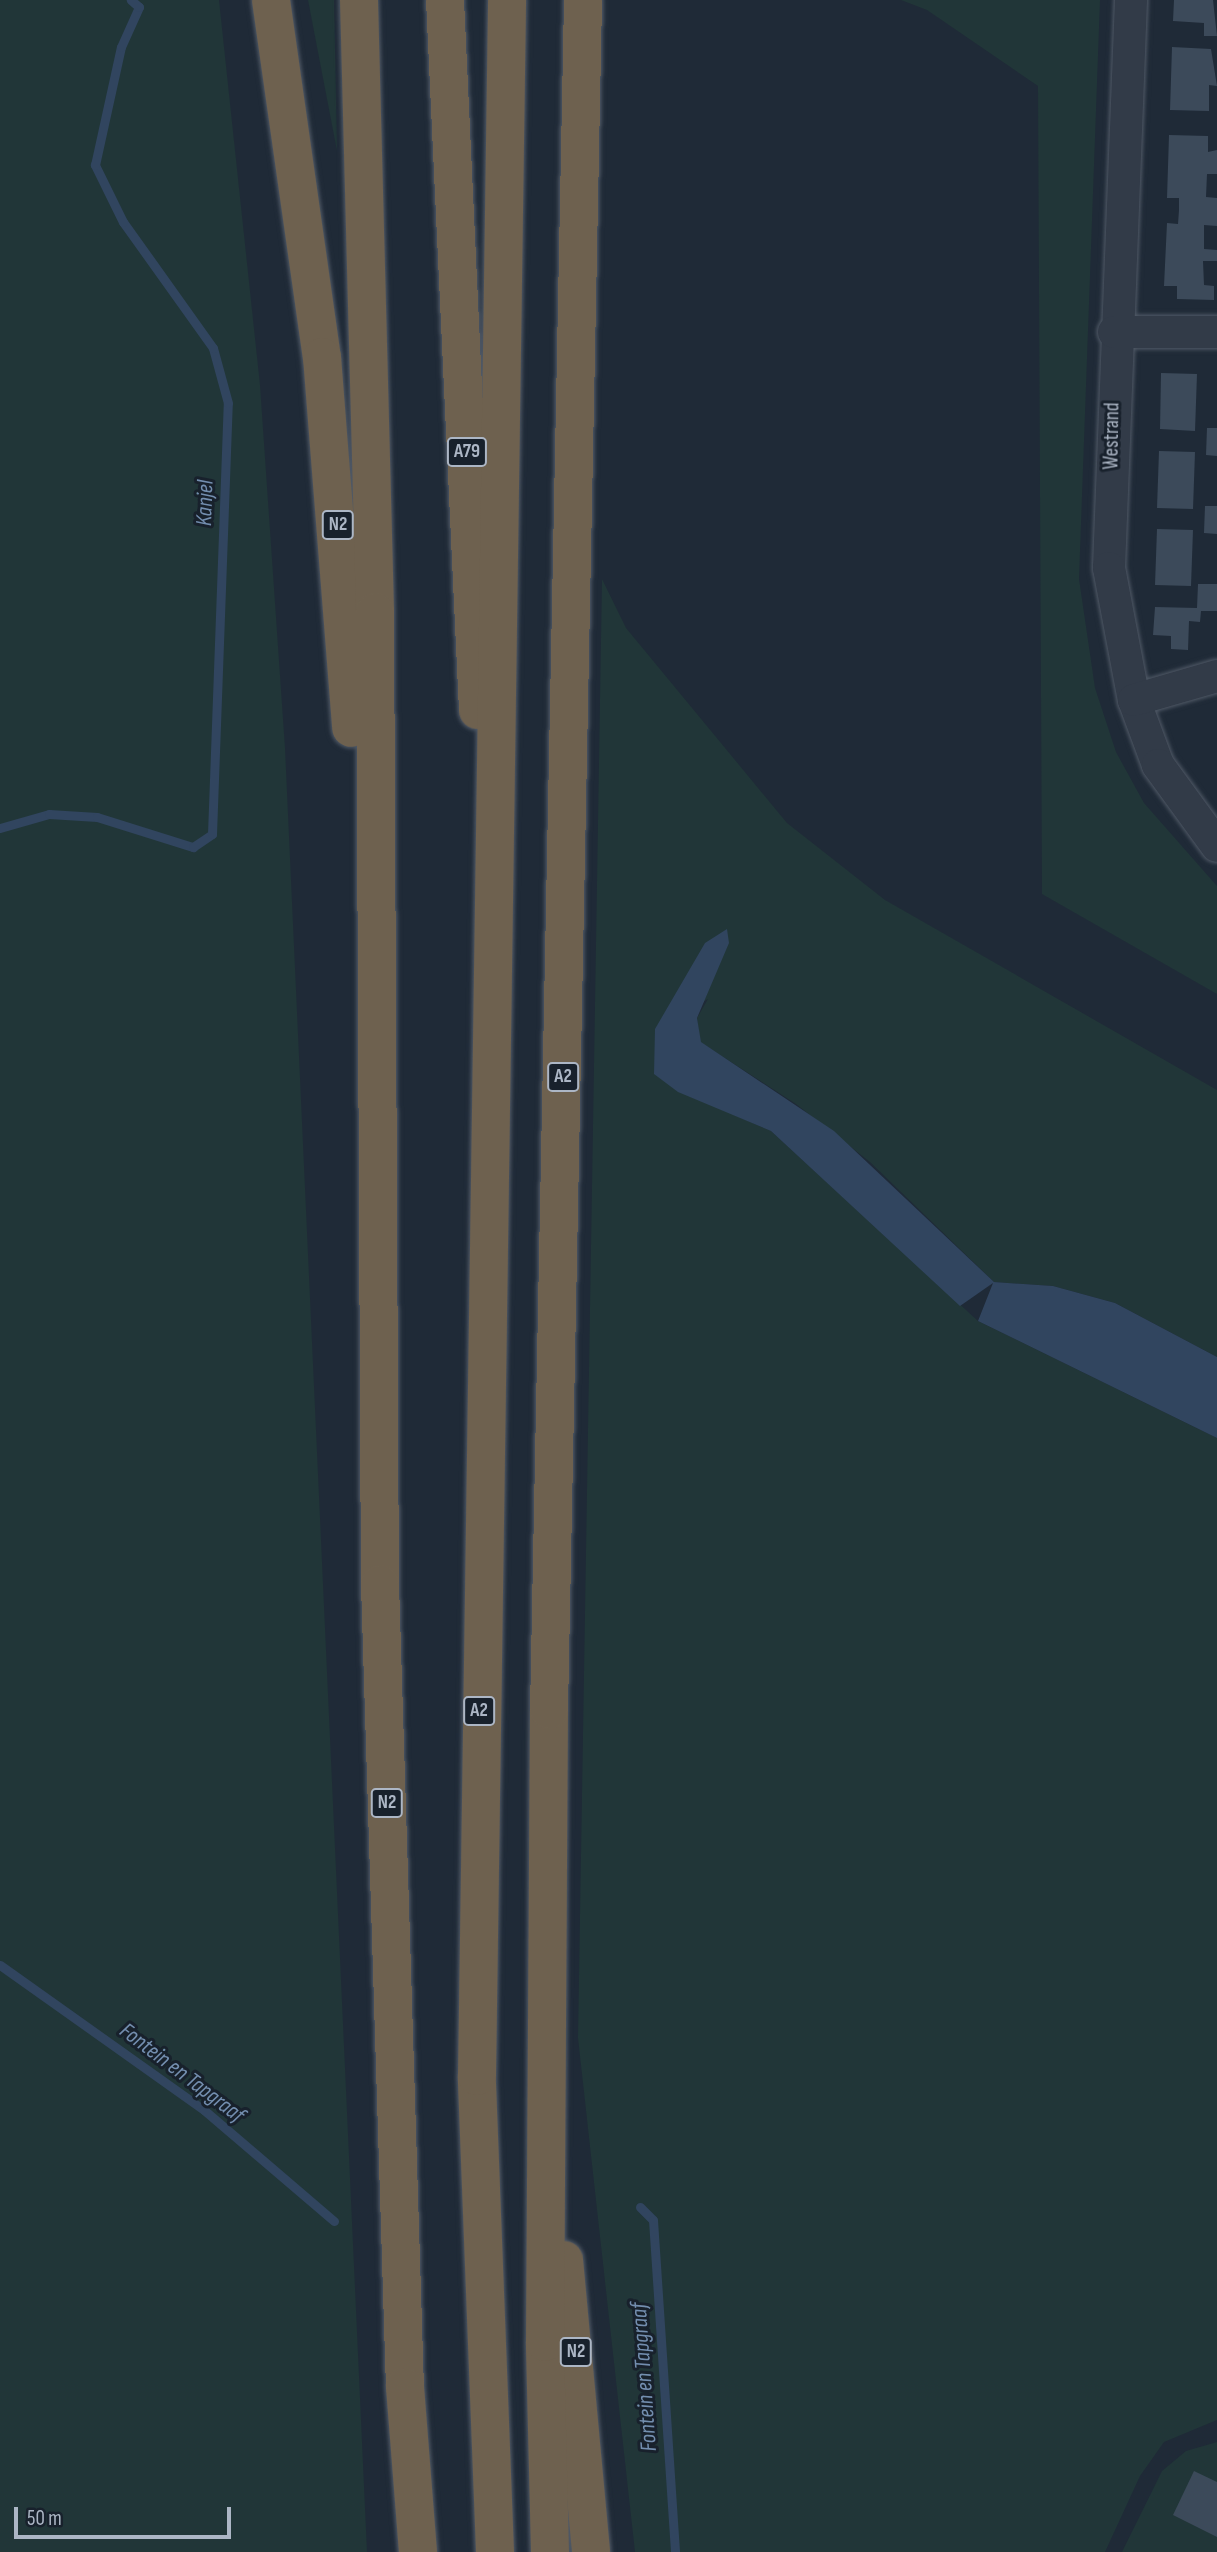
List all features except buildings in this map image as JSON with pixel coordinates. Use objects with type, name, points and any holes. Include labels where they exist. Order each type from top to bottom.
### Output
[{"type":"highway","name":"N2","points":[[271,0],[322,357],[373,1052],[380,1584],[405,2387],[418,2552]]},
{"type":"highway","points":[[359,0],[375,612],[373,1052]]},
{"type":"highway","name":"A79","points":[[445,0],[466,370],[469,606],[495,903]]},
{"type":"highway","name":"A2","points":[[495,2552],[477,2049],[508,0]]},
{"type":"highway","name":"A2","points":[[550,2552],[549,1710],[583,0]]},
{"type":"highway","name":"N2","points":[[548,2154],[573,2316],[591,2552]]},
{"type":"street","name":"Westrand","points":[[1131,0],[1114,332],[1109,568],[1134,700],[1158,765],[1217,846]]},
{"type":"street","points":[[1114,332],[1217,332]]},
{"type":"street","points":[[1134,700],[1217,676]]},
{"type":"green space","points":[[0,0],[219,0],[260,385],[285,748],[367,2552],[0,2552]]},
{"type":"green space","points":[[308,0],[334,0],[337,151]]},
{"type":"green space","points":[[901,0],[1100,0],[1079,579],[1095,688],[1116,752],[1144,803],[1217,886],[1217,994],[1042,894],[1038,86],[927,10]]},
{"type":"green space","points":[[602,579],[626,628],[787,823],[885,900],[1217,1090],[1217,1357],[1115,1303],[1053,1286],[994,1282],[870,1162],[796,1104],[700,1042],[697,1018],[708,999],[655,1029],[739,1117],[771,1131],[978,1321],[1217,1438],[1217,2420],[1164,2442],[1140,2476],[1105,2552],[635,2552],[578,2038]]},
{"type":"green space","points":[[1217,2442],[1217,2552],[1122,2552],[1162,2471],[1186,2451]]},
{"type":"water","points":[[727,929],[729,943],[697,1018],[701,1042],[834,1131],[994,1282],[1053,1286],[1115,1303],[1217,1357],[1217,1438],[978,1321],[993,1283],[960,1306],[771,1131],[678,1092],[654,1074],[655,1029],[705,943]]},
{"type":"waterway","name":"Kanjel","points":[[0,828],[49,814],[97,817],[193,847],[212,834],[228,403],[213,348],[123,222],[95,165],[121,47],[139,7],[131,0]]},
{"type":"waterway","name":"Fontein en Tapgraaf","points":[[0,1965],[204,2110],[334,2221]]},
{"type":"waterway","name":"Fontein en Tapgraaf","points":[[640,2207],[653,2220],[675,2552]]}]
